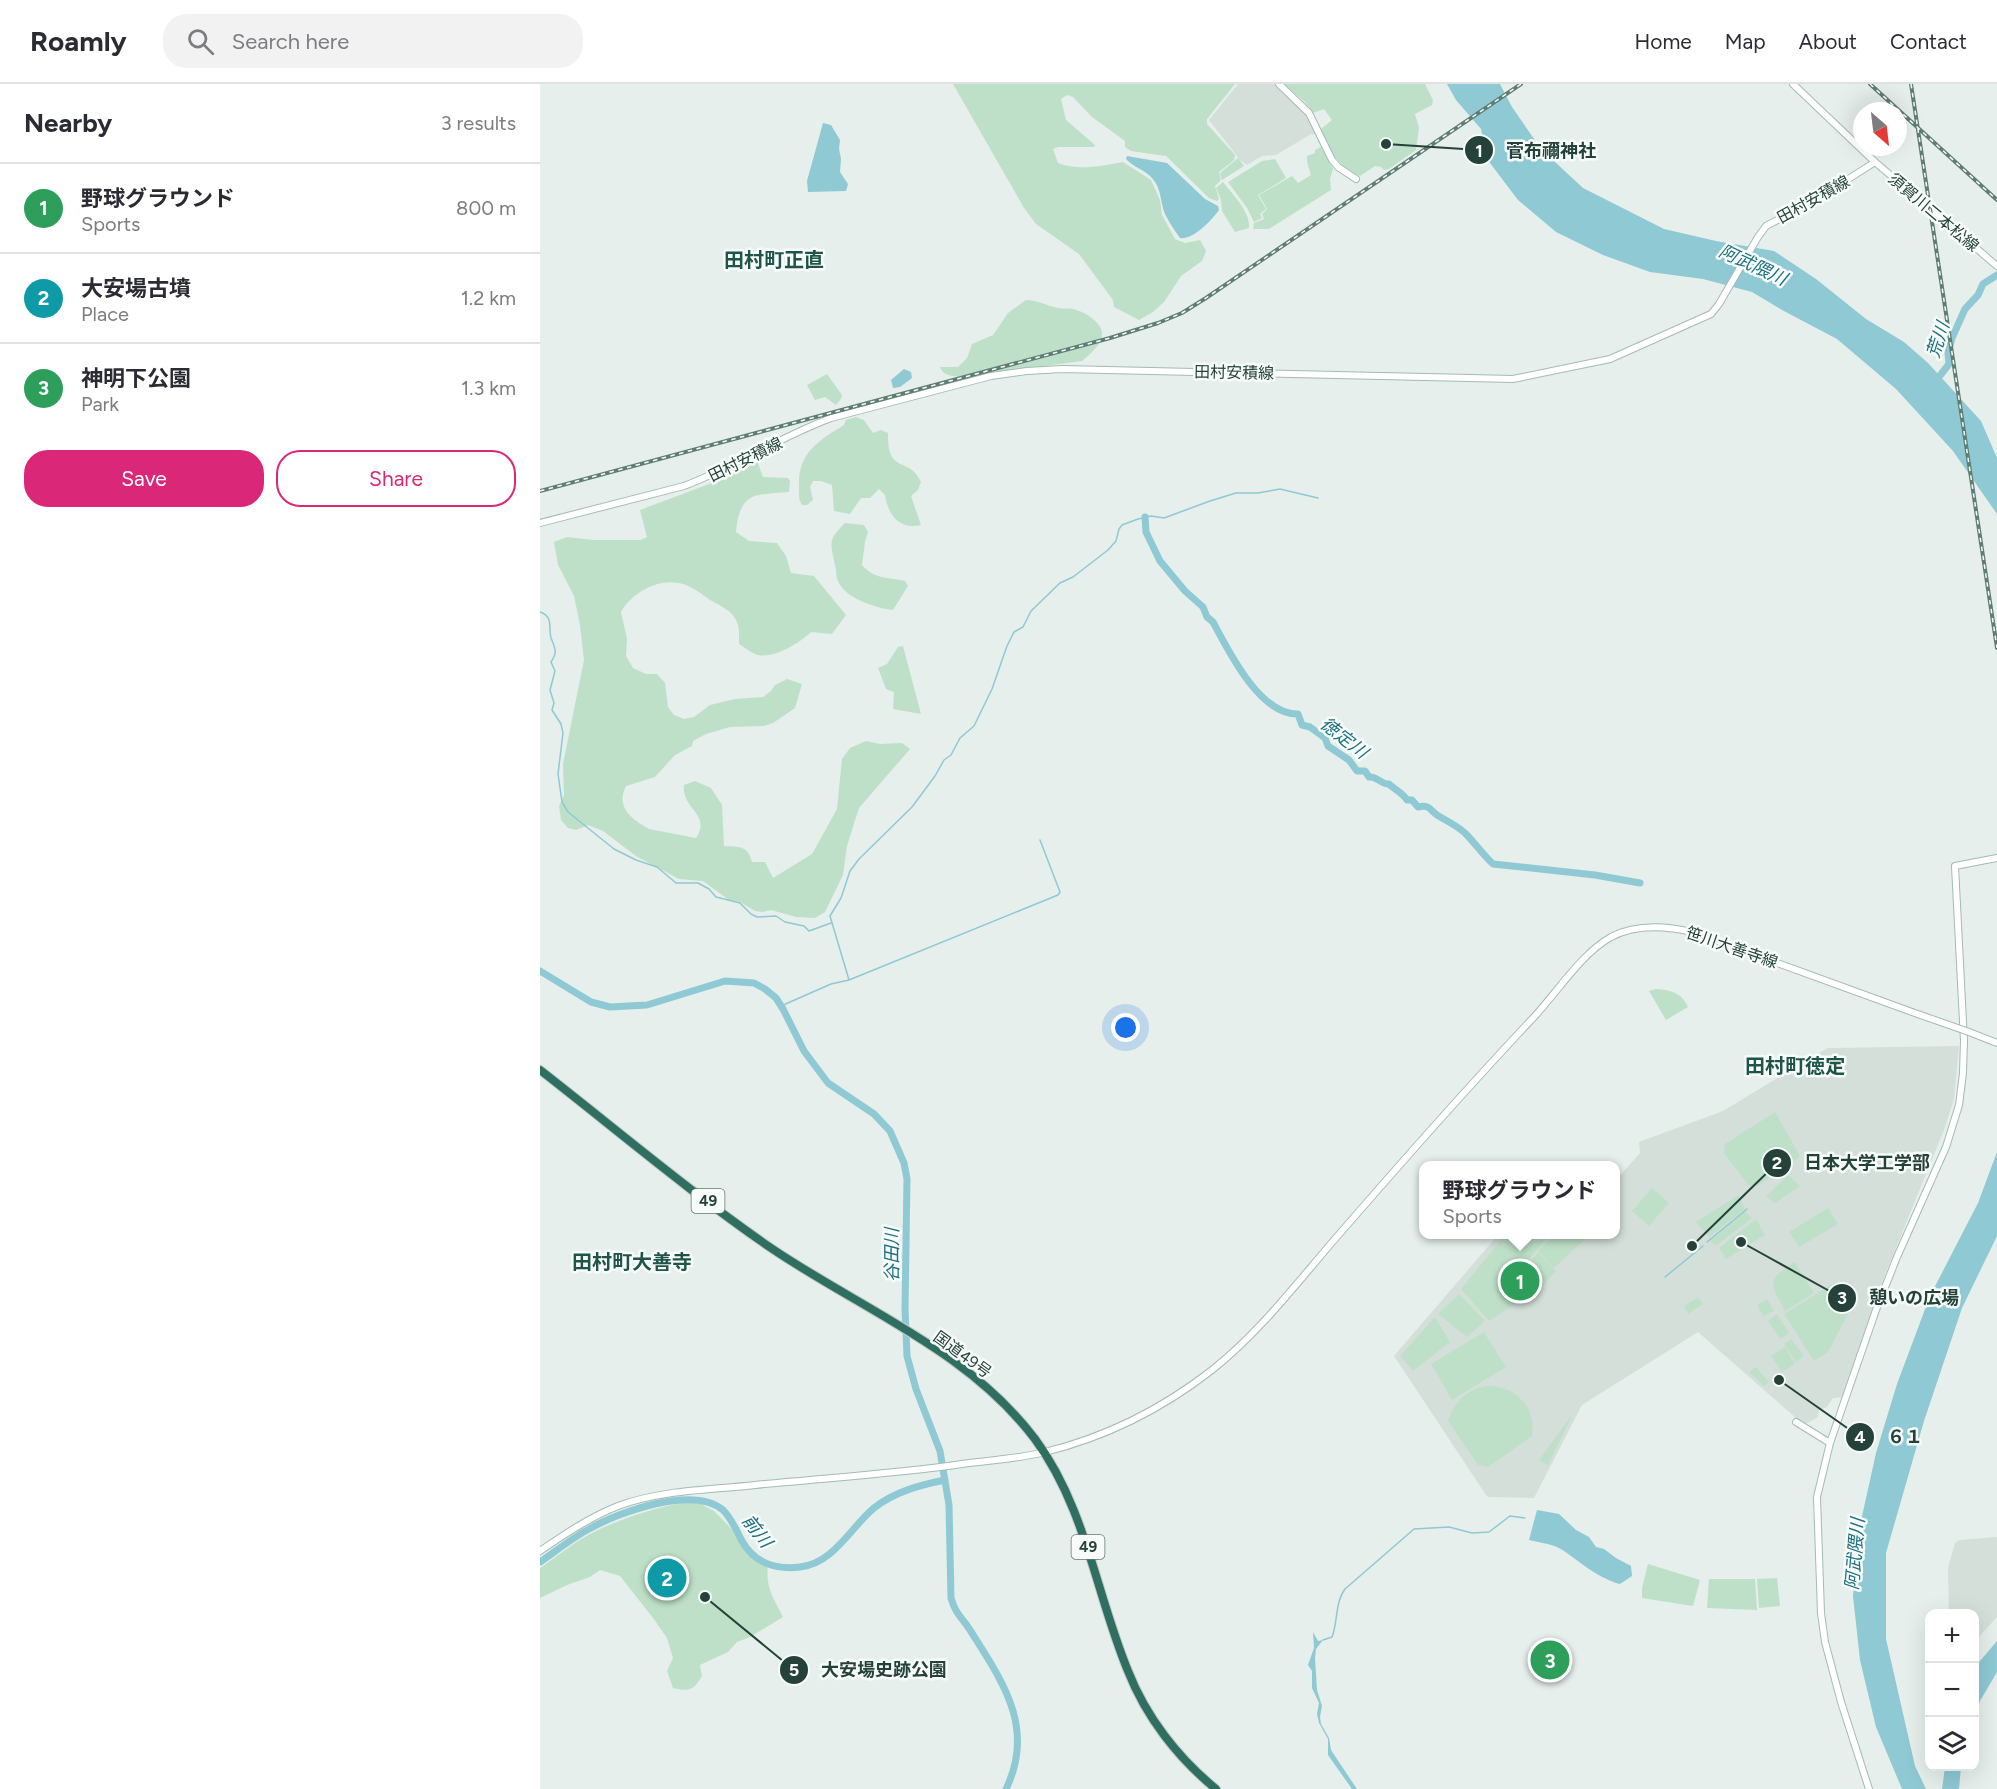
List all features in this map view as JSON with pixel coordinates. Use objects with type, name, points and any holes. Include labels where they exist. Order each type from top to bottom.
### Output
[{"type":"highway","name":"国道49号","points":[[540,1070],[732,1220],[787,1258],[963,1367],[1023,1425],[1044,1453],[1076,1512],[1122,1656],[1135,1686],[1168,1741],[1215,1789]]},
{"type":"street","points":[[1279,84],[1309,113],[1332,160],[1338,167],[1356,178]]},
{"type":"street","name":"須賀川二本松線","points":[[1793,84],[1875,162],[1997,266]]},
{"type":"street","name":"田村安積線","points":[[540,523],[684,486],[730,467],[811,426],[845,414],[1007,373],[1062,369],[1513,378],[1619,356],[1707,316],[1715,310],[1763,228],[1814,201],[1875,162]]},
{"type":"street","points":[[1869,1789],[1830,1666],[1821,1613],[1817,1497],[1830,1443],[1881,1299],[1946,1147],[1959,1105],[1964,1045],[1955,866],[1997,858]]},
{"type":"street","name":"笹川大善寺線","points":[[540,1551],[599,1514],[641,1499],[957,1465],[1044,1453],[1101,1435],[1134,1420],[1175,1396],[1215,1368],[1265,1321],[1388,1179],[1595,948],[1616,935],[1630,930],[1669,927],[1702,934],[1995,1042]]},
{"type":"street","points":[[1796,1422],[1830,1443]]},
{"type":"shaded area","points":[[1238,84],[1276,84],[1303,108],[1319,136],[1311,134],[1276,155],[1262,156],[1247,165],[1240,160],[1209,120]]},
{"type":"shaded area","points":[[1959,1046],[1954,1099],[1944,1130],[1882,1282],[1844,1397],[1833,1398],[1827,1407],[1819,1410],[1818,1417],[1804,1425],[1698,1332],[1582,1405],[1534,1498],[1489,1497],[1486,1495],[1394,1356],[1495,1239],[1620,1239],[1620,1176],[1640,1153],[1639,1142],[1723,1111],[1779,1077],[1780,1074],[1828,1048]]},
{"type":"shaded area","points":[[1997,1537],[1997,1617],[1979,1637],[1979,1609],[1949,1609],[1948,1568],[1955,1543],[1959,1540]]},
{"type":"green space","points":[[953,84],[1235,84],[1207,119],[1207,124],[1235,155],[1234,160],[1219,172],[1221,180],[1215,186],[1219,199],[1217,201],[1209,198],[1166,156],[1131,151],[1125,147],[1125,141],[1092,117],[1073,97],[1067,95],[1061,99],[1066,120],[1095,145],[1094,147],[1053,149],[1058,163],[1082,167],[1123,162],[1151,180],[1160,200],[1162,215],[1175,239],[1185,243],[1200,240],[1206,251],[1202,261],[1181,276],[1164,302],[1139,320],[1114,307],[1113,300],[1079,254],[1036,224],[1024,208]]},
{"type":"green space","points":[[1284,84],[1425,84],[1433,100],[1432,105],[1415,114],[1419,128],[1416,150],[1389,169],[1384,170],[1375,166],[1360,176],[1345,167],[1331,151],[1321,129],[1332,120],[1324,109],[1313,113],[1305,102]]},
{"type":"green space","points":[[1321,147],[1333,169],[1330,179],[1331,190],[1269,229],[1253,229],[1254,223],[1264,219],[1262,214],[1267,209],[1259,195],[1292,176],[1298,183],[1311,175],[1307,156],[1315,153],[1315,150]]},
{"type":"green space","points":[[1238,158],[1244,166],[1222,180],[1220,173]]},
{"type":"green space","points":[[1275,159],[1286,178],[1258,195],[1266,209],[1260,214],[1262,218],[1254,222],[1228,182],[1262,161]]},
{"type":"green space","points":[[1223,182],[1244,210],[1249,228],[1235,232],[1222,211],[1221,200],[1216,188]]},
{"type":"green space","points":[[1026,300],[1087,314],[1102,331],[1097,347],[1082,361],[961,377],[943,372],[940,367],[958,367],[967,358],[972,344],[993,335],[1008,313]]},
{"type":"green space","points":[[827,374],[842,395],[836,405],[825,397],[815,400],[807,385]]},
{"type":"green space","points":[[856,417],[864,420],[873,433],[881,430],[888,433],[891,455],[895,460],[911,469],[921,482],[918,490],[911,496],[921,525],[907,525],[896,519],[889,509],[885,495],[879,489],[870,498],[861,498],[850,514],[834,511],[832,485],[813,481],[810,487],[813,500],[807,505],[802,505],[799,496],[800,475],[806,456],[818,443],[844,425],[846,420]]},
{"type":"green space","points":[[757,461],[763,477],[788,478],[789,492],[758,495],[751,498],[741,509],[736,532],[749,541],[777,543],[786,556],[791,573],[814,576],[846,615],[832,634],[811,632],[778,653],[762,655],[753,653],[739,644],[738,626],[731,613],[689,586],[667,582],[649,587],[633,598],[621,612],[627,639],[626,656],[633,668],[646,674],[657,674],[665,683],[668,707],[674,715],[684,719],[694,717],[710,705],[735,699],[763,697],[775,685],[787,679],[802,684],[795,708],[773,723],[764,726],[730,727],[706,734],[693,741],[692,746],[675,755],[655,777],[626,786],[623,800],[631,817],[649,829],[696,838],[700,830],[700,823],[684,793],[684,785],[695,781],[711,788],[722,805],[724,846],[742,848],[748,852],[752,862],[765,862],[773,878],[812,854],[837,809],[842,759],[850,748],[866,741],[880,744],[902,743],[910,749],[859,808],[847,846],[843,875],[825,912],[815,918],[796,917],[771,910],[755,911],[740,902],[729,900],[703,881],[679,879],[636,856],[603,831],[588,825],[576,830],[568,828],[561,820],[559,806],[564,795],[563,764],[584,660],[574,596],[558,565],[554,542],[567,537],[593,540],[641,540],[647,537],[640,510],[709,484]]},
{"type":"green space","points":[[845,523],[864,525],[868,532],[862,565],[867,570],[882,577],[905,581],[908,586],[893,610],[871,605],[855,598],[848,594],[839,583],[832,541]]},
{"type":"green space","points":[[903,646],[921,714],[893,709],[894,692],[886,689],[878,668],[887,664],[898,647]]},
{"type":"green space","points":[[1656,989],[1675,993],[1683,998],[1688,1007],[1666,1020],[1649,991]]},
{"type":"green space","points":[[1775,1112],[1800,1156],[1759,1185],[1749,1186],[1724,1153],[1725,1144]]},
{"type":"green space","points":[[1788,1175],[1800,1186],[1775,1203],[1766,1196]]},
{"type":"green space","points":[[1652,1188],[1669,1203],[1649,1226],[1632,1211]]},
{"type":"green space","points":[[1739,1195],[1745,1209],[1709,1237],[1696,1222]]},
{"type":"green space","points":[[1828,1208],[1838,1224],[1799,1247],[1789,1232]]},
{"type":"green space","points":[[1745,1211],[1752,1218],[1716,1246],[1710,1241]]},
{"type":"green space","points":[[1756,1219],[1765,1235],[1726,1259],[1719,1248]]},
{"type":"green space","points":[[1502,1239],[1546,1239],[1525,1264],[1511,1264],[1504,1273],[1515,1266],[1529,1267],[1542,1289],[1513,1305],[1510,1302],[1512,1306],[1489,1321],[1461,1289]]},
{"type":"green space","points":[[1551,1239],[1586,1239],[1554,1268],[1538,1251]]},
{"type":"green space","points":[[1538,1252],[1556,1271],[1542,1286],[1529,1264]]},
{"type":"green space","points":[[1795,1262],[1814,1293],[1785,1311],[1773,1283],[1779,1274]]},
{"type":"green space","points":[[1837,1281],[1849,1312],[1828,1352],[1814,1361],[1784,1314]]},
{"type":"green space","points":[[1459,1294],[1485,1321],[1467,1337],[1438,1314]]},
{"type":"green space","points":[[1698,1297],[1703,1304],[1688,1314],[1684,1306]]},
{"type":"green space","points":[[1767,1299],[1774,1311],[1763,1316],[1757,1305]]},
{"type":"green space","points":[[1777,1314],[1789,1333],[1780,1339],[1768,1321]]},
{"type":"green space","points":[[1435,1317],[1450,1342],[1413,1371],[1400,1356]]},
{"type":"green space","points":[[1484,1332],[1506,1367],[1452,1400],[1431,1364]]},
{"type":"green space","points":[[1791,1339],[1804,1356],[1796,1362],[1784,1344]]},
{"type":"green space","points":[[1785,1347],[1795,1364],[1782,1372],[1771,1356]]},
{"type":"green space","points":[[1756,1367],[1769,1382],[1764,1386],[1749,1372]]},
{"type":"green space","points":[[1486,1386],[1506,1389],[1515,1394],[1527,1407],[1533,1425],[1532,1436],[1488,1467],[1478,1465],[1448,1421],[1462,1398],[1472,1390]]},
{"type":"green space","points":[[1574,1412],[1548,1465],[1539,1460]]},
{"type":"green space","points":[[687,1502],[699,1503],[714,1511],[768,1566],[769,1587],[783,1617],[750,1637],[737,1642],[728,1652],[700,1665],[702,1676],[699,1681],[694,1687],[683,1690],[673,1688],[667,1671],[673,1658],[667,1638],[620,1576],[600,1570],[590,1577],[540,1598],[540,1568],[580,1540],[605,1527],[640,1514]]},
{"type":"green space","points":[[1648,1564],[1700,1580],[1693,1606],[1642,1598]]},
{"type":"green space","points":[[1777,1578],[1780,1606],[1759,1608],[1757,1579]]},
{"type":"green space","points":[[1709,1579],[1755,1579],[1757,1610],[1707,1608]]},
{"type":"green space","points":[[1560,1649],[1564,1662],[1539,1669],[1536,1655]]},
{"type":"water","name":"阿武隈川","points":[[1447,84],[1500,84],[1512,107],[1541,149],[1583,188],[1664,229],[1774,251],[1816,279],[1866,319],[1904,342],[1928,363],[1981,421],[1997,458],[1997,514],[1953,451],[1896,389],[1837,339],[1752,292],[1703,279],[1650,272],[1603,255],[1556,232],[1518,200],[1487,159],[1481,129],[1456,100]]},
{"type":"water","points":[[823,123],[831,125],[840,140],[840,172],[848,184],[846,191],[808,192],[807,181]]},
{"type":"water","points":[[1127,156],[1167,163],[1205,199],[1218,206],[1219,210],[1196,233],[1180,238],[1165,214],[1155,182],[1149,175],[1129,162],[1126,159]]},
{"type":"water","points":[[904,369],[911,372],[912,378],[900,387],[893,388],[891,380]]},
{"type":"water","points":[[1997,1152],[1997,1236],[1962,1308],[1924,1421],[1886,1553],[1886,1639],[1915,1766],[1926,1789],[1902,1789],[1876,1727],[1860,1660],[1853,1596],[1859,1530],[1876,1453],[1897,1384],[1930,1296],[1978,1203]]},
{"type":"water","points":[[1537,1510],[1559,1514],[1576,1530],[1589,1537],[1596,1547],[1604,1549],[1631,1566],[1632,1576],[1620,1584],[1616,1583],[1595,1573],[1552,1545],[1529,1540]]},
{"type":"water","points":[[1313,1632],[1318,1641],[1323,1640],[1316,1649],[1315,1658],[1317,1690],[1322,1706],[1321,1724],[1329,1738],[1331,1750],[1357,1789],[1352,1789],[1328,1755],[1328,1739],[1319,1723],[1317,1714],[1319,1703],[1312,1688],[1312,1671],[1308,1665],[1314,1648]]},
{"type":"water","points":[[1997,1641],[1997,1672],[1979,1704],[1979,1663]]},
{"type":"water","points":[[1944,1771],[1961,1771],[1959,1789],[1942,1789]]},
{"type":"waterway","name":"荒川","points":[[1935,382],[1949,364],[1948,353],[1952,338],[1965,309],[1978,295],[1983,284],[1997,275]]},
{"type":"waterway","points":[[849,980],[830,916],[841,898],[850,871],[859,859],[912,807],[944,760],[951,755],[960,738],[974,726],[992,689],[1007,646],[1014,632],[1023,627],[1031,611],[1060,583],[1073,577],[1108,550],[1116,541],[1122,525],[1151,516],[1164,518],[1236,493],[1258,493],[1280,489],[1318,498]]},
{"type":"waterway","name":"徳定川","points":[[1145,517],[1146,532],[1160,561],[1185,591],[1203,607],[1247,680],[1271,704],[1284,712],[1298,714],[1302,725],[1310,727],[1325,738],[1328,746],[1349,760],[1357,771],[1365,771],[1369,777],[1389,784],[1407,800],[1412,800],[1418,807],[1427,807],[1458,828],[1493,864],[1595,875],[1640,883]]},
{"type":"waterway","points":[[540,612],[549,620],[555,650],[551,662],[555,671],[550,690],[554,703],[552,710],[561,724],[563,733],[558,774],[562,802],[568,812],[614,849],[657,867],[676,883],[698,883],[709,889],[716,897],[740,903],[757,917],[776,916],[785,922],[804,926],[809,931],[831,923]]},
{"type":"waterway","points":[[781,1006],[831,984],[849,980],[1058,895],[1060,892],[1040,840]]},
{"type":"waterway","name":"谷田川","points":[[540,971],[591,1002],[610,1007],[647,1005],[725,981],[754,983],[776,998],[804,1051],[828,1083],[874,1114],[890,1131],[904,1163],[907,1179],[905,1309],[907,1356],[916,1389],[940,1451],[949,1505],[951,1598],[957,1612],[1003,1686],[1016,1725],[1018,1745],[1006,1789]]},
{"type":"waterway","points":[[1707,1242],[1747,1209]]},
{"type":"waterway","points":[[1665,1277],[1703,1246]]},
{"type":"waterway","name":"前川","points":[[540,1562],[570,1540],[618,1515],[656,1504],[694,1500],[710,1503],[723,1510],[747,1549],[759,1560],[774,1566],[800,1567],[823,1559],[832,1552],[865,1516],[882,1502],[908,1490],[945,1480]]},
{"type":"waterway","points":[[1323,1640],[1332,1637],[1340,1600],[1345,1589],[1414,1529],[1449,1527],[1472,1533],[1489,1532],[1510,1516],[1525,1518]]},
{"type":"railway","points":[[540,491],[1110,338],[1158,323],[1182,313],[1206,298],[1521,84]]},
{"type":"railway","points":[[1870,84],[1997,200]]},
{"type":"railway","points":[[1911,84],[1997,648]]},
{"type":"place","name":"菅布禰神社","points":[[1386,144]]},
{"type":"place","name":"憩いの広場","points":[[1741,1242]]},
{"type":"place","name":"日本大学工学部","points":[[1692,1246]]},
{"type":"place","name":"野球グラウンド","points":[[1520,1281]]},
{"type":"place","name":"６１","points":[[1779,1380]]},
{"type":"place","name":"大安場古墳","points":[[667,1578]]},
{"type":"place","name":"大安場史跡公園","points":[[705,1597]]},
{"type":"place","name":"神明下公園","points":[[1550,1660]]},
{"type":"district","name":"田村町正直","points":[[774,260]]},
{"type":"district","name":"田村町徳定","points":[[1795,1066]]},
{"type":"district","name":"田村町大善寺","points":[[632,1262]]}]
